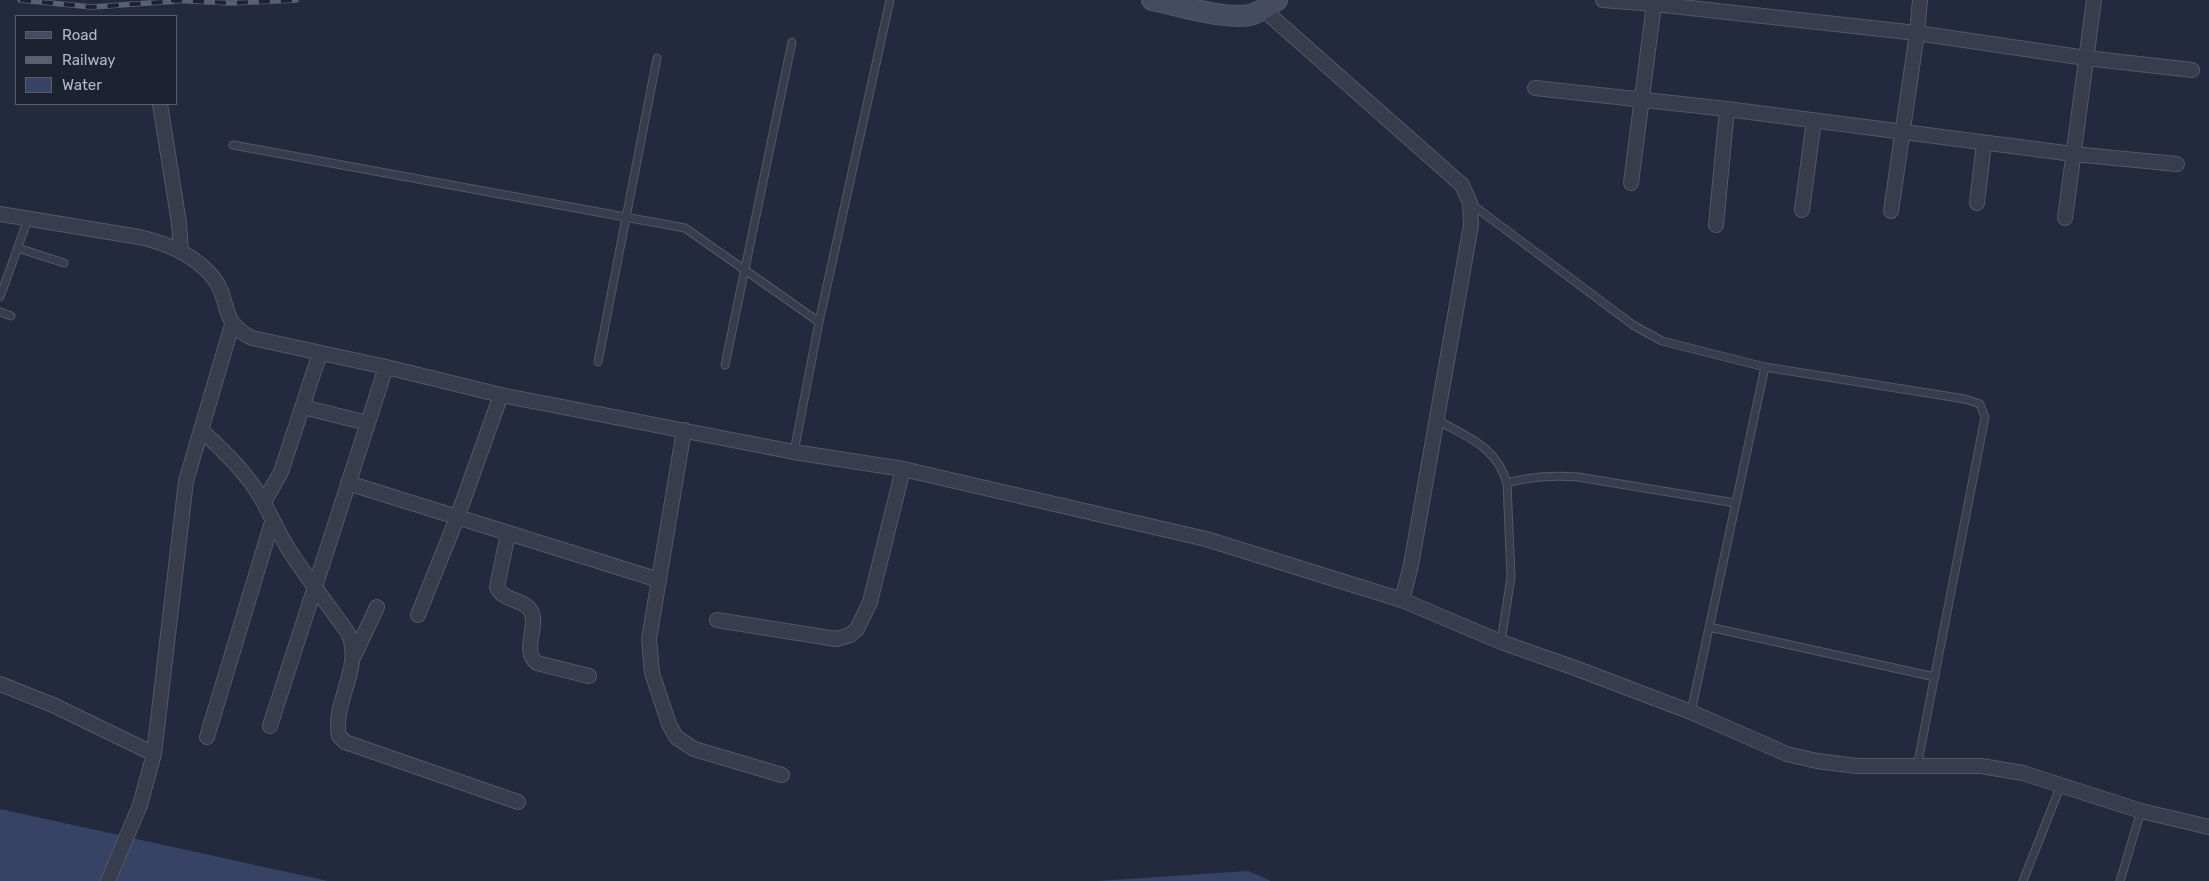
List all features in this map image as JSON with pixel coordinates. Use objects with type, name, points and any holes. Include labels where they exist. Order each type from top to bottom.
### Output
[{"type":"street","points":[[1152,0],[1227,15],[1249,15],[1271,5],[1462,185],[1470,203],[1471,225],[1411,565],[1402,600]]},
{"type":"street","points":[[1602,0],[1655,2],[2192,70]]},
{"type":"street","points":[[1891,211],[1917,34],[1920,0]]},
{"type":"street","points":[[2066,218],[2094,0]]},
{"type":"street","points":[[1632,183],[1655,2]]},
{"type":"street","points":[[1535,88],[1902,130],[2073,154],[2177,164]]},
{"type":"street","points":[[160,105],[179,223],[181,251]]},
{"type":"street","points":[[1716,225],[1727,109]]},
{"type":"street","points":[[1802,210],[1814,120]]},
{"type":"street","points":[[1977,202],[1984,143]]},
{"type":"street","points":[[0,214],[139,237],[161,242],[181,251],[213,277],[223,297],[232,325],[241,333],[252,338],[386,367],[501,395],[794,452],[903,469],[1206,539],[1402,600],[1501,642],[1691,712],[1787,754],[1817,761],[1857,766],[1981,766],[2024,773],[2141,811],[2209,827]]},
{"type":"street","points":[[108,881],[140,805],[154,754],[186,481],[232,325]]},
{"type":"street","points":[[264,502],[281,472],[320,353]]},
{"type":"street","points":[[270,726],[386,367]]},
{"type":"street","points":[[418,615],[457,518],[501,395]]},
{"type":"street","points":[[303,406],[368,423]]},
{"type":"street","points":[[684,430],[649,639],[652,673],[669,724],[676,737],[694,749],[782,775]]},
{"type":"street","points":[[202,431],[228,455],[264,502],[272,522],[289,550],[348,633],[353,644],[354,657]]},
{"type":"street","points":[[717,620],[836,639],[850,635],[857,629],[870,602],[903,469]]},
{"type":"street","points":[[348,483],[659,580]]},
{"type":"street","points":[[207,737],[272,522]]},
{"type":"street","points":[[508,533],[497,587],[503,596],[523,604],[531,611],[533,617],[531,652],[533,660],[537,663],[588,676]]},
{"type":"street","points":[[377,607],[354,657],[338,723],[339,736],[345,742],[518,802]]},
{"type":"street","points":[[0,684],[53,705],[154,754]]},
{"type":"lane","points":[[794,452],[819,322],[890,0]]},
{"type":"lane","points":[[726,365],[744,269],[792,42]]},
{"type":"lane","points":[[598,362],[657,58]]},
{"type":"lane","points":[[233,145],[685,228],[819,322]]},
{"type":"lane","points":[[1470,203],[1633,325],[1662,340],[1765,367],[1965,399],[1980,404],[1985,417],[1918,767]]},
{"type":"lane","points":[[0,297],[28,219]]},
{"type":"lane","points":[[18,248],[64,263]]},
{"type":"lane","points":[[0,312],[12,316]]},
{"type":"lane","points":[[1691,712],[1765,367]]},
{"type":"lane","points":[[1436,420],[1483,446],[1494,455],[1503,469],[1507,483],[1511,577],[1501,642]]},
{"type":"lane","points":[[1507,483],[1537,477],[1578,477],[1736,503]]},
{"type":"lane","points":[[1709,628],[1935,677]]},
{"type":"lane","points":[[2023,881],[2061,785]]},
{"type":"lane","points":[[2120,881],[2141,811]]},
{"type":"water","points":[[0,809],[328,881],[0,881]]},
{"type":"water","points":[[1248,871],[1271,881],[1097,881]]},
{"type":"railway","points":[[20,0],[92,7],[178,1]]},
{"type":"railway","points":[[171,0],[230,3],[296,0]]}]
